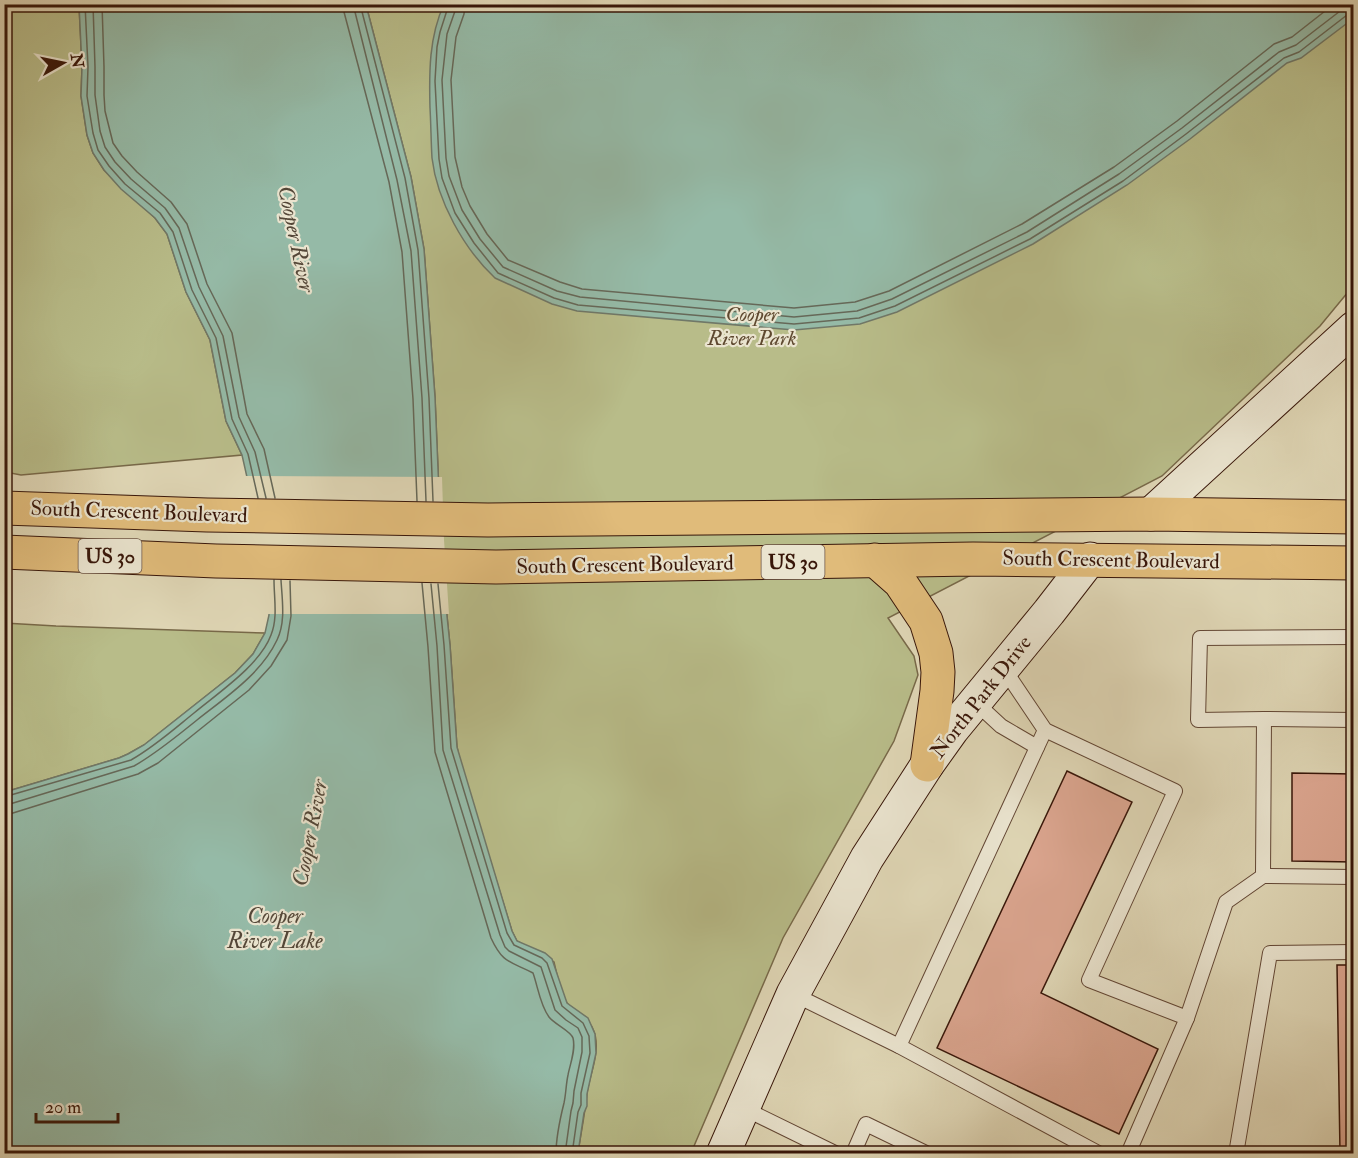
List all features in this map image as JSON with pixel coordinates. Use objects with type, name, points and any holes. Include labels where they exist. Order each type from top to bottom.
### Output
[{"type":"highway","name":"South Crescent Boulevard","points":[[4,508],[207,515],[488,520],[1151,514],[1353,517]]},
{"type":"highway","name":"North Park Drive","points":[[1090,559],[1151,514]]},
{"type":"highway","name":"South Crescent Boulevard","points":[[4,552],[216,561],[496,567],[973,559],[1353,563]]},
{"type":"highway","points":[[875,560],[900,582],[926,621],[936,653],[937,691],[927,765]]},
{"type":"street","name":"North Park Drive","points":[[1151,514],[1353,328]]},
{"type":"street","name":"North Park Drive","points":[[723,1154],[793,994],[867,858],[952,730],[1090,559]]},
{"type":"lane","points":[[1353,637],[1200,638],[1198,720],[1353,720]]},
{"type":"lane","points":[[1003,667],[1045,730],[1175,791],[1089,980],[1187,1018]]},
{"type":"lane","points":[[975,702],[1001,726],[1037,747]]},
{"type":"lane","points":[[1263,876],[1264,719]]},
{"type":"lane","points":[[899,1046],[1045,730]]},
{"type":"lane","points":[[1128,1154],[1187,1018],[1226,902],[1263,876],[1353,877]]},
{"type":"lane","points":[[1236,1154],[1270,953],[1353,952]]},
{"type":"lane","points":[[793,994],[899,1046],[1100,1154]]},
{"type":"lane","points":[[743,1108],[837,1154]]},
{"type":"lane","points":[[853,1154],[866,1124],[928,1154]]},
{"type":"green space","points":[[4,5],[79,5],[81,96],[87,135],[93,153],[104,170],[155,218],[167,234],[186,292],[210,340],[226,421],[242,455],[21,475],[5,472]]},
{"type":"green space","name":"Cooper River Park","points":[[366,5],[1353,5],[1353,286],[1320,326],[1162,476],[888,618],[914,656],[918,675],[894,741],[783,938],[691,1153],[578,1153],[596,1053],[593,1029],[565,999],[554,962],[517,941],[461,766],[457,747],[441,540],[435,397],[424,249],[411,177]]},
{"type":"green space","points":[[4,623],[265,633],[253,654],[235,673],[144,745],[119,758],[5,792]]},
{"type":"water","points":[[444,4],[1353,4],[1354,18],[1301,58],[1287,63],[1127,185],[1033,244],[897,312],[860,324],[794,330],[577,311],[552,304],[495,278],[473,253],[454,223],[440,191],[432,158],[430,68],[435,29]]},
{"type":"water","name":"Cooper River Lake","points":[[79,5],[366,5],[411,177],[424,249],[435,397],[441,540],[457,747],[512,931],[517,941],[545,953],[552,959],[567,1003],[588,1018],[595,1034],[596,1053],[578,1153],[5,1154],[5,792],[119,758],[144,745],[235,673],[253,654],[265,633],[269,615],[267,566],[242,455],[226,421],[210,340],[186,292],[167,234],[155,218],[121,189],[104,170],[93,153],[87,135],[81,96]]},
{"type":"pier","points":[[243,476],[442,477],[449,614],[266,614],[264,567]]},
{"type":"building","points":[[1067,771],[1132,802],[1041,993],[1158,1049],[1119,1134],[937,1048]]},
{"type":"building","points":[[1292,773],[1354,774],[1354,862],[1292,861]]},
{"type":"building","points":[[1337,965],[1354,965],[1354,1154],[1318,1154],[1340,1153]]},
{"type":"water label","name":"Cooper River","points":[[296,239]]},
{"type":"water label","name":"Cooper River","points":[[310,833]]}]
